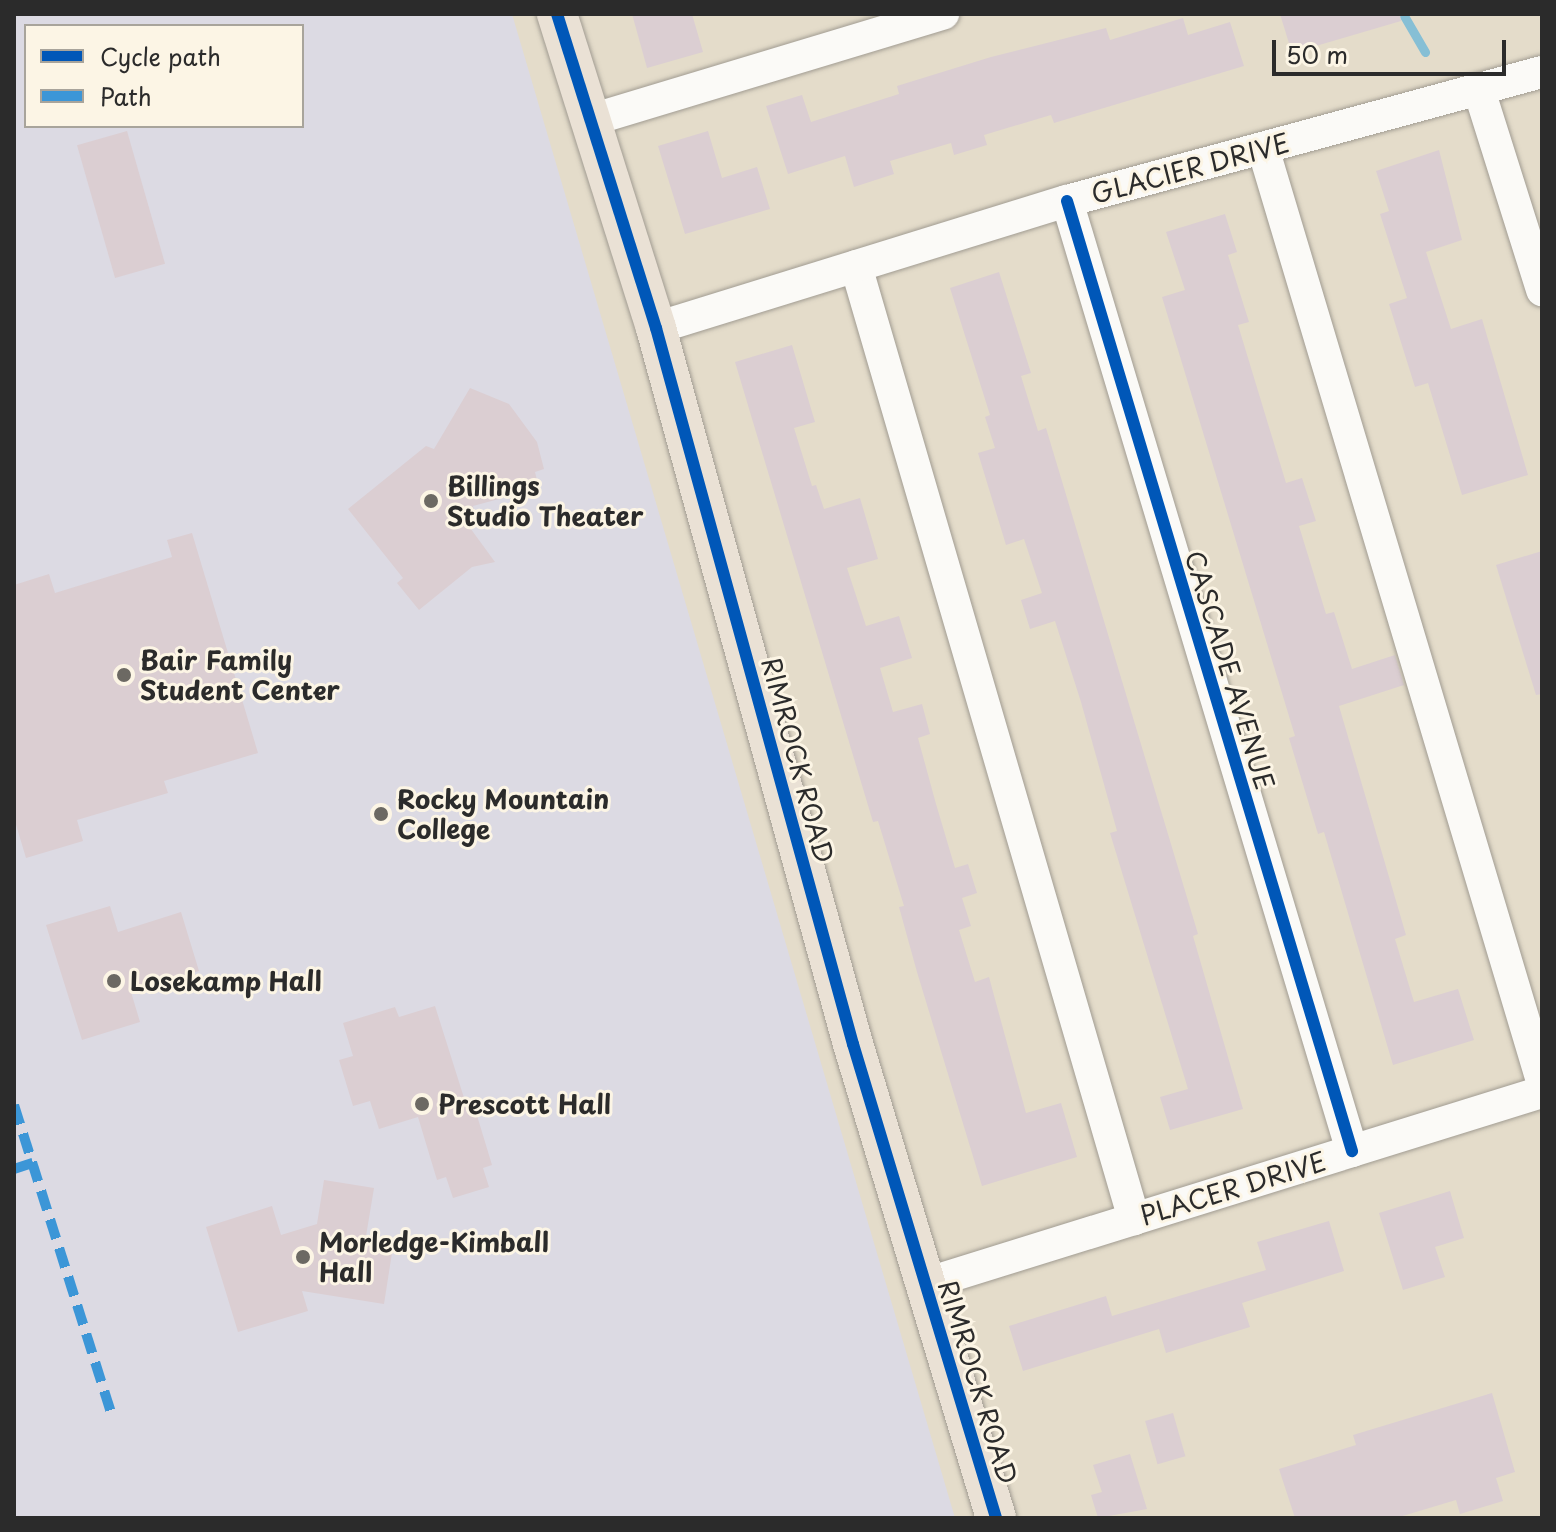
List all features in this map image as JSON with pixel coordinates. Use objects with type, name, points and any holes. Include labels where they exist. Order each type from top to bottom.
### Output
[{"type":"main road","name":"RIMROCK ROAD","points":[[557,14],[656,328],[925,1284],[996,1518]]},
{"type":"street","points":[[591,120],[943,14]]},
{"type":"street","name":"GLACIER DRIVE","points":[[656,328],[1067,201],[1542,72]]},
{"type":"street","points":[[1479,90],[1542,290]]},
{"type":"street","points":[[1263,148],[1542,1081]]},
{"type":"street","name":"CASCADE AVENUE","points":[[1067,201],[1352,1151]]},
{"type":"street","points":[[856,266],[1134,1219]]},
{"type":"street","name":"PLACER DRIVE","points":[[925,1284],[1542,1092]]},
{"type":"shaded area","name":"Rocky Mountain College","points":[[14,14],[512,14],[955,1518],[14,1518]]},
{"type":"building","points":[[632,14],[692,14],[703,52],[647,68]]},
{"type":"building","points":[[1280,14],[1400,14],[1401,21],[1292,53]]},
{"type":"building","points":[[1183,18],[1188,35],[1230,22],[1244,66],[1054,123],[1051,115],[984,135],[987,145],[954,155],[951,143],[890,161],[894,174],[854,187],[845,156],[788,174],[766,106],[802,95],[811,122],[899,94],[897,86],[991,57],[1106,28],[1110,40]]},
{"type":"building","points":[[127,131],[165,264],[115,278],[77,145]]},
{"type":"building","points":[[708,131],[722,178],[757,167],[770,209],[685,234],[658,146]]},
{"type":"building","points":[[1439,150],[1462,240],[1426,252],[1451,329],[1482,319],[1528,475],[1462,495],[1428,383],[1415,387],[1389,304],[1407,298],[1380,214],[1389,211],[1376,171]]},
{"type":"building","points":[[1225,214],[1237,252],[1228,255],[1249,322],[1238,325],[1286,483],[1302,478],[1316,521],[1299,526],[1326,614],[1334,612],[1352,669],[1395,655],[1404,685],[1339,706],[1406,935],[1395,939],[1414,1002],[1458,989],[1474,1040],[1393,1065],[1324,832],[1318,834],[1289,738],[1295,736],[1162,297],[1185,290],[1166,232]]},
{"type":"building","points":[[999,272],[1031,373],[1021,376],[1038,431],[1046,428],[1198,934],[1193,936],[1243,1109],[1170,1130],[1160,1097],[1188,1089],[1110,833],[1117,831],[1081,702],[1055,621],[1030,629],[1021,600],[1042,593],[1024,539],[1006,545],[978,453],[995,448],[985,417],[990,415],[950,288]]},
{"type":"building","points":[[792,345],[815,422],[794,428],[812,486],[816,485],[824,509],[860,498],[878,559],[847,568],[866,626],[899,616],[912,658],[880,668],[893,712],[922,704],[930,734],[918,738],[936,804],[955,868],[968,864],[977,893],[962,898],[971,926],[959,930],[975,982],[989,977],[1026,1113],[1061,1103],[1077,1157],[982,1186],[917,972],[899,907],[904,906],[878,821],[873,822],[735,362]]},
{"type":"building","points":[[470,388],[509,404],[537,442],[544,469],[535,472],[539,488],[473,506],[476,518],[465,521],[495,562],[472,567],[419,610],[397,583],[403,578],[348,509],[426,446],[434,449]]},
{"type":"building","name":"Bair Family Student Center","points":[[192,533],[258,753],[164,781],[168,793],[77,820],[83,841],[26,858],[14,818],[14,585],[49,574],[55,593],[172,557],[167,540]]},
{"type":"building","points":[[1542,551],[1542,694],[1536,695],[1496,565]]},
{"type":"building","name":"Losekamp Hall","points":[[110,906],[118,932],[181,912],[199,971],[131,992],[140,1022],[82,1040],[46,925]]},
{"type":"building","name":"Prescott Hall","points":[[435,1006],[465,1101],[472,1099],[492,1165],[483,1168],[489,1187],[453,1198],[446,1177],[437,1180],[418,1117],[379,1129],[370,1101],[353,1106],[339,1060],[353,1056],[343,1023],[395,1007],[399,1017]]},
{"type":"building","name":"Morledge-Kimball Hall","points":[[324,1180],[374,1188],[366,1236],[394,1240],[384,1304],[302,1291],[308,1311],[238,1332],[206,1227],[272,1206],[281,1235],[317,1224]]},
{"type":"building","points":[[1450,1191],[1464,1238],[1435,1247],[1445,1277],[1403,1290],[1379,1213]]},
{"type":"building","points":[[1329,1221],[1344,1271],[1242,1303],[1250,1327],[1166,1353],[1159,1329],[1023,1371],[1009,1326],[1106,1296],[1112,1316],[1266,1270],[1257,1242]]},
{"type":"building","points":[[1492,1393],[1515,1472],[1496,1478],[1503,1501],[1460,1514],[1456,1500],[1396,1518],[1295,1518],[1279,1469],[1356,1445],[1353,1435]]},
{"type":"building","points":[[1173,1413],[1185,1456],[1158,1464],[1145,1421]]},
{"type":"building","points":[[1130,1454],[1147,1509],[1098,1518],[1091,1495],[1102,1492],[1093,1465]]},
{"type":"waterway","points":[[1403,14],[1425,52]]},
{"type":"marked path","points":[[14,1105],[111,1412]]},
{"type":"marked path","points":[[14,1169],[33,1163]]},
{"type":"cycle path","points":[[557,14],[656,328],[853,1044],[996,1518]]},
{"type":"cycle path","points":[[1067,201],[1352,1151]]},
{"type":"place","name":"Billings Studio Theater","points":[[431,501]]},
{"type":"place","name":"Bair Family Student Center","points":[[124,675]]},
{"type":"place","name":"Rocky Mountain College","points":[[381,814]]},
{"type":"place","name":"Losekamp Hall","points":[[114,981]]},
{"type":"place","name":"Prescott Hall","points":[[422,1104]]},
{"type":"place","name":"Morledge-Kimball Hall","points":[[303,1257]]}]
